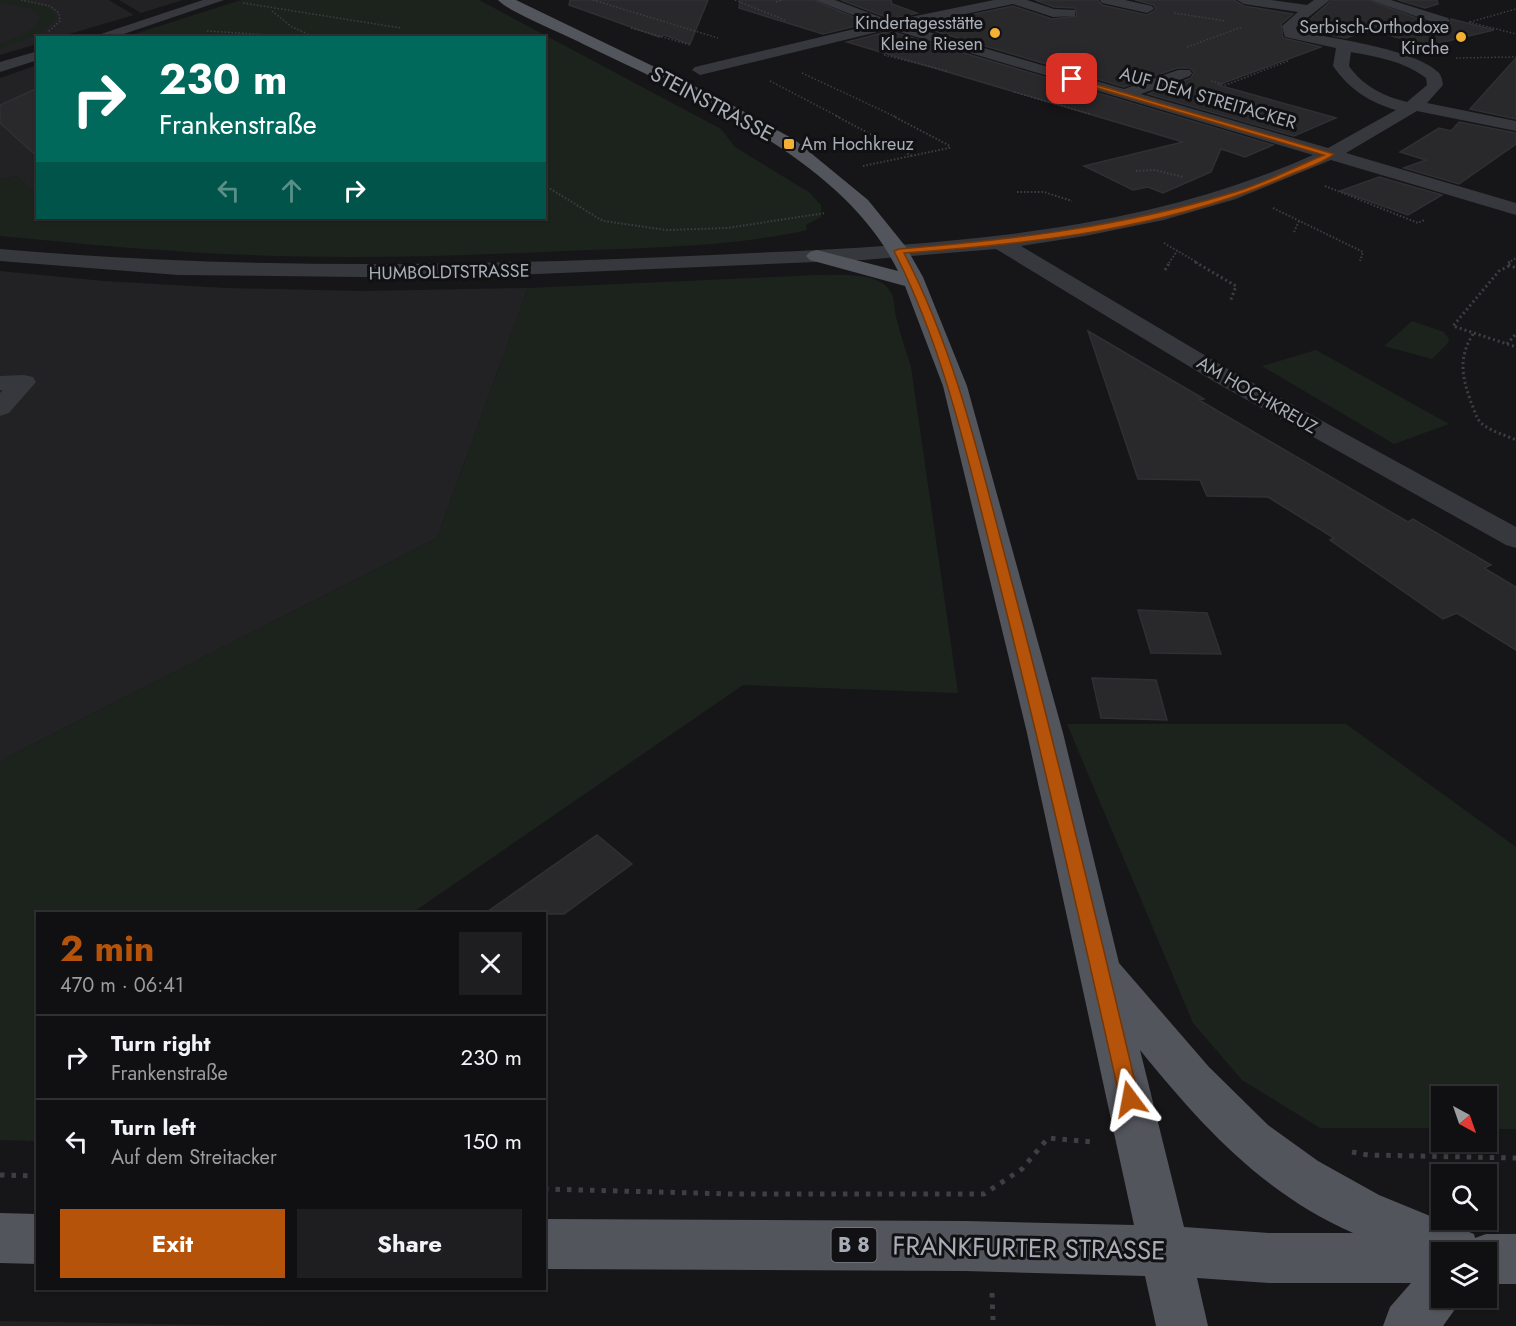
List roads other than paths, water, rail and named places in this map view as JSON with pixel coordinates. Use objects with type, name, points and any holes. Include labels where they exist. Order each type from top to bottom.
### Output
[{"type":"main road","name":"STEINSTRASSE","points":[[505,0],[715,102],[789,144],[861,204],[906,267],[955,386],[1045,734],[1182,1326]]},
{"type":"main road","points":[[817,256],[906,267]]},
{"type":"main road","points":[[1101,970],[1193,1081],[1251,1142],[1301,1177],[1362,1212],[1432,1242]]},
{"type":"main road","points":[[0,1238],[36,1239]]},
{"type":"main road","name":"FRANKFURTER STRASSE","points":[[546,1244],[876,1245],[1164,1251],[1269,1258],[1431,1258]]},
{"type":"main road","points":[[1497,1259],[1516,1259]]},
{"type":"main road","points":[[1409,1326],[1431,1300]]},
{"type":"street","points":[[102,36],[217,0]]},
{"type":"street","name":"AUF DEM STREITACKER","points":[[822,0],[890,25],[1516,209]]},
{"type":"street","points":[[700,70],[890,25],[1013,0],[1053,13],[1070,13]]},
{"type":"street","points":[[1107,0],[1147,9]]},
{"type":"street","points":[[1244,0],[1310,10]]},
{"type":"street","points":[[1323,0],[1289,26],[1287,31],[1297,36],[1340,45],[1341,66],[1348,79],[1362,91],[1387,102],[1516,126]]},
{"type":"street","points":[[1377,0],[1443,21]]},
{"type":"street","points":[[1266,17],[1281,6]]},
{"type":"street","name":"HUMBOLDTSTRASSE","points":[[0,255],[80,263],[214,271],[358,273],[573,269],[817,256],[906,267],[1003,244],[1130,222],[1240,193],[1331,154],[1412,106],[1432,90],[1435,81],[1427,71],[1404,60],[1340,45]]},
{"type":"street","points":[[0,67],[36,57]]},
{"type":"street","points":[[1125,94],[1184,73]]},
{"type":"street","name":"AM HOCHKREUZ","points":[[1003,244],[1224,377],[1516,539]]},
{"type":"street","points":[[0,383],[24,382],[0,408]]},
{"type":"street","points":[[1473,515],[1516,518]]},
{"type":"place","name":"Kindertagesstätte Kleine Riesen","points":[[995,33]]},
{"type":"place","name":"Serbisch-Orthodoxe Kirche","points":[[1461,37]]},
{"type":"place","name":"Am Hochkreuz","points":[[789,144]]}]
